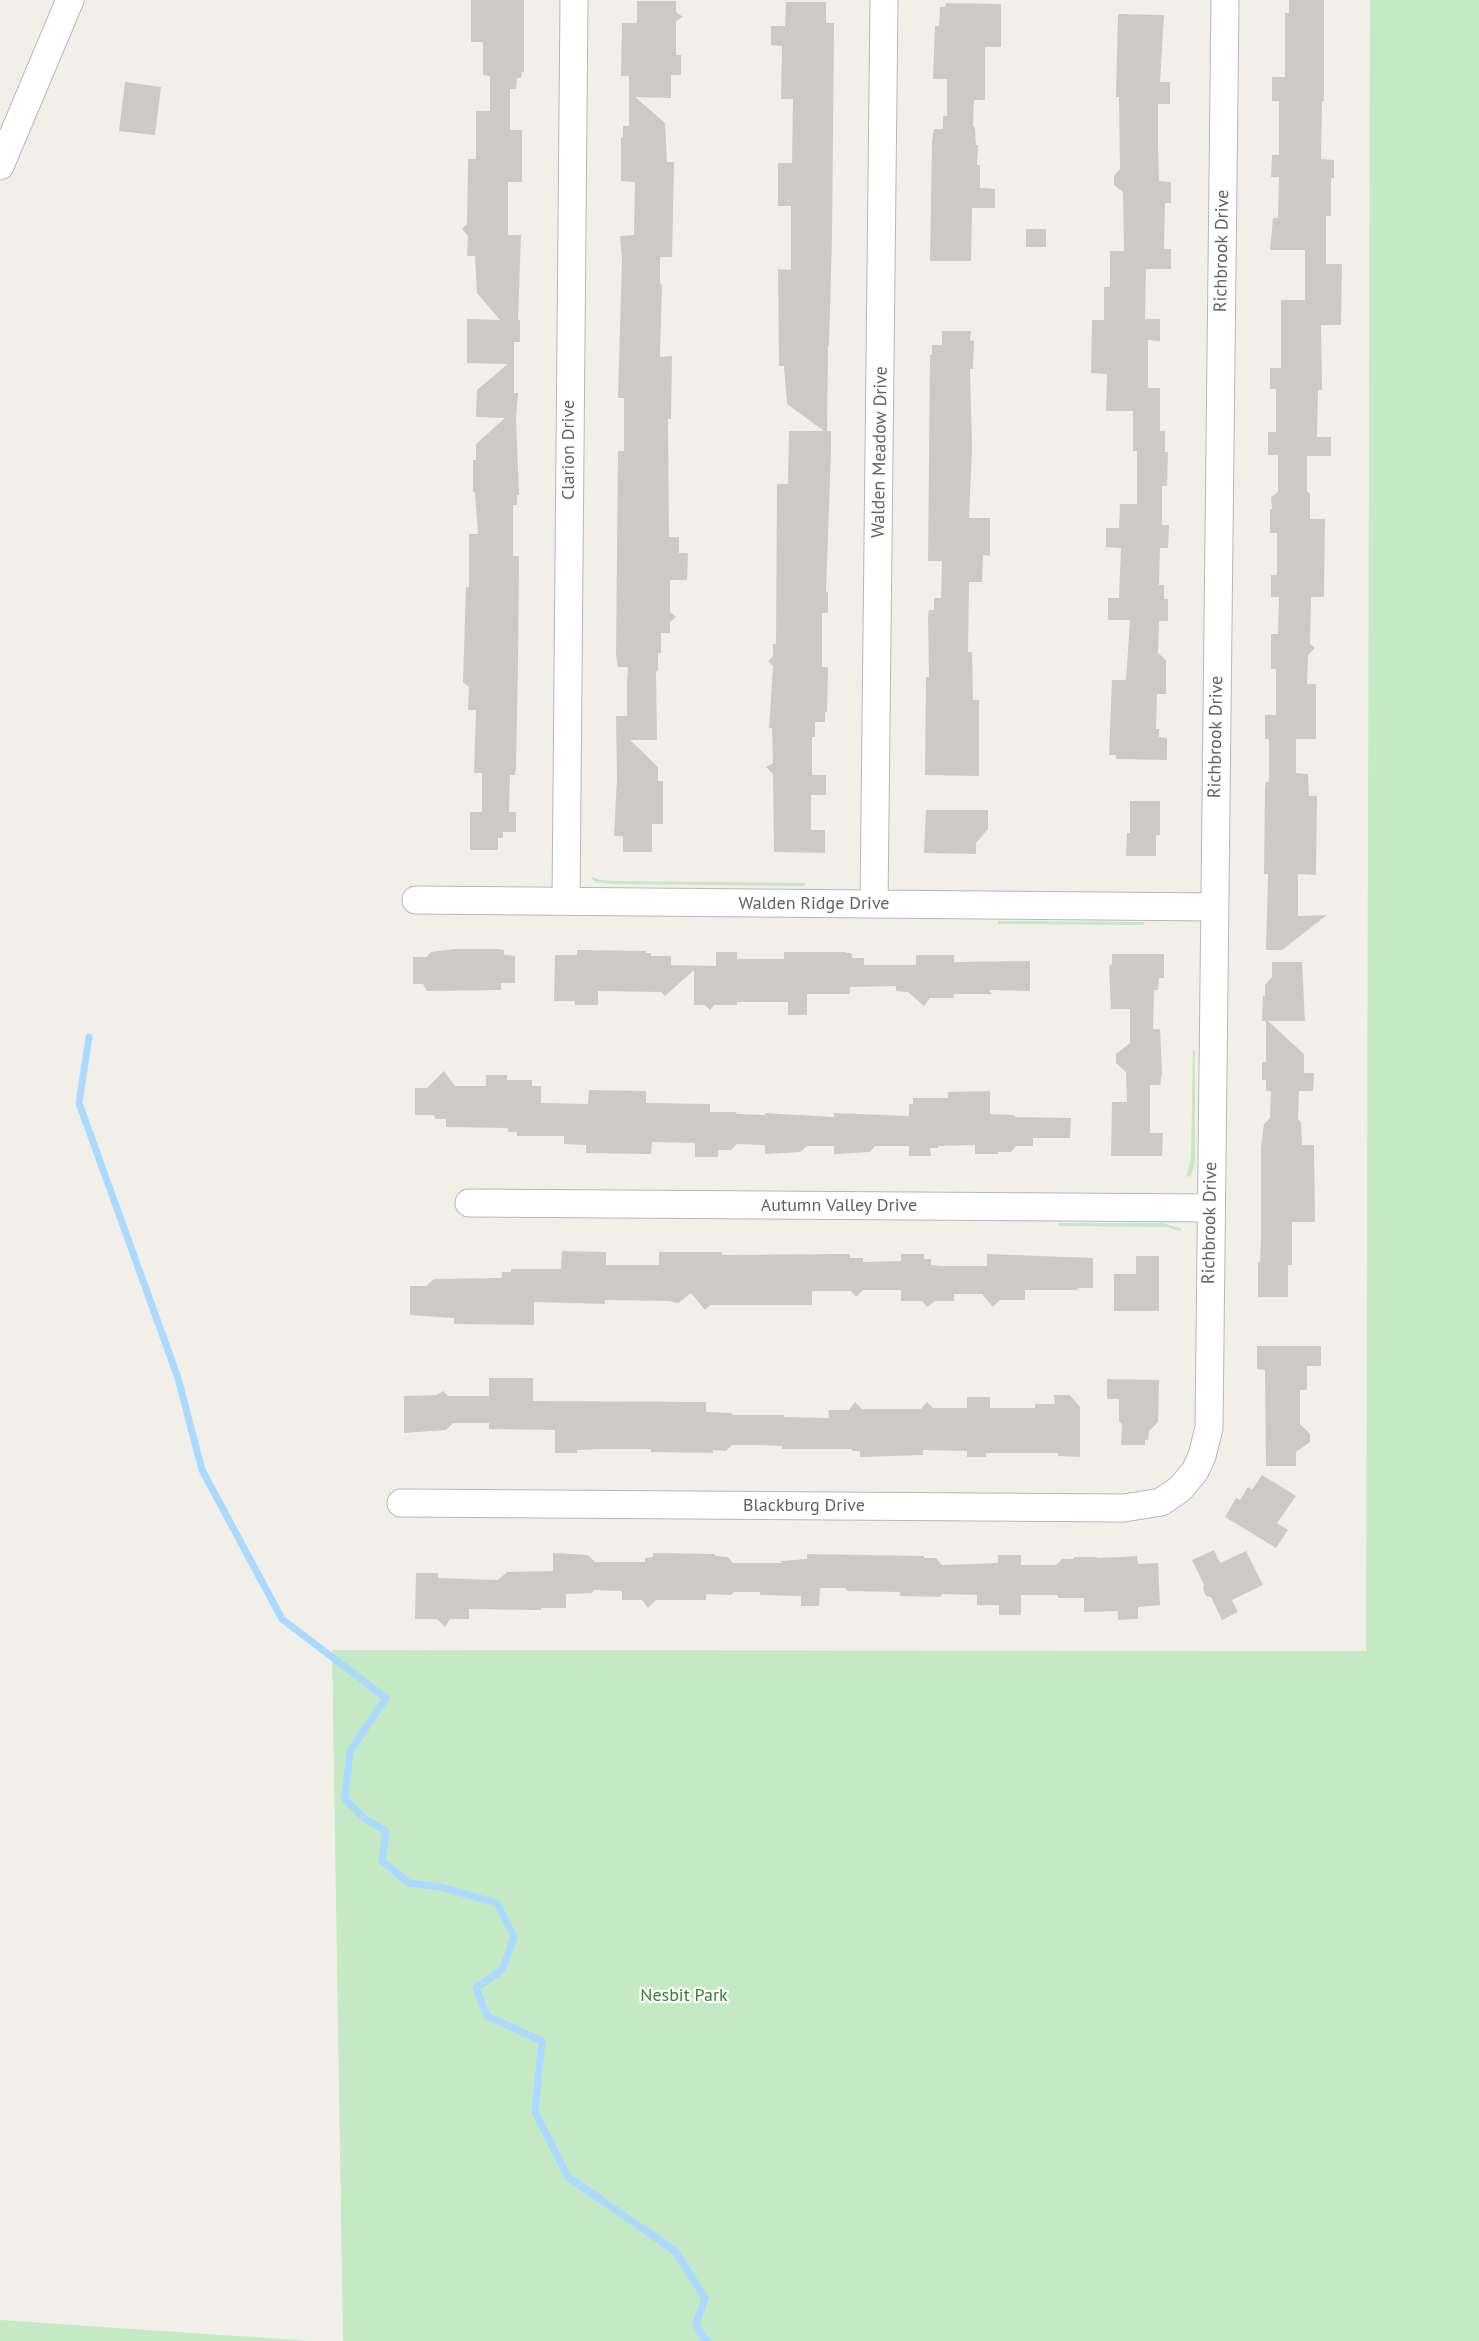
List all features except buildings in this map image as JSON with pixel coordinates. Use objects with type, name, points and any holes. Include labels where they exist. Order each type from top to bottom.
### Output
[{"type":"street","points":[[0,166],[70,0]]},
{"type":"street","name":"Clarion Drive","points":[[566,901],[574,0]]},
{"type":"street","name":"Walden Meadow Drive","points":[[874,904],[884,0]]},
{"type":"street","name":"Richbrook Drive","points":[[1195,1471],[1202,1456],[1209,1428],[1213,907],[1225,0]]},
{"type":"street","name":"Walden Ridge Drive","points":[[416,900],[1213,907]]},
{"type":"street","name":"Autumn Valley Drive","points":[[469,1203],[1210,1208]]},
{"type":"street","name":"Blackburg Drive","points":[[400,1503],[1124,1508],[1161,1503],[1180,1489],[1195,1471]]},
{"type":"green space","name":"Nesbit Park","points":[[1370,0],[1479,0],[1479,2341],[343,2341],[332,1650],[1366,1651]]},
{"type":"green space","points":[[591,878],[613,881],[805,883],[805,886],[614,884],[596,882]]},
{"type":"green space","points":[[998,921],[1144,922],[1144,925],[998,924]]},
{"type":"green space","points":[[1193,1050],[1195,1051],[1195,1157],[1190,1177],[1187,1176],[1191,1157]]},
{"type":"green space","points":[[1058,1223],[1163,1223],[1182,1229],[1180,1231],[1166,1227],[1058,1226]]},
{"type":"green space","points":[[0,2320],[310,2341],[0,2341]]},
{"type":"waterway","points":[[89,1037],[79,1103],[178,1378],[202,1470],[282,1619],[386,1698],[350,1751],[345,1799],[365,1819],[386,1831],[382,1861],[409,1883],[440,1887],[497,1903],[514,1937],[502,1970],[476,1988],[487,2016],[542,2041],[535,2112],[568,2177],[675,2251],[705,2298],[696,2324],[708,2341]]}]
